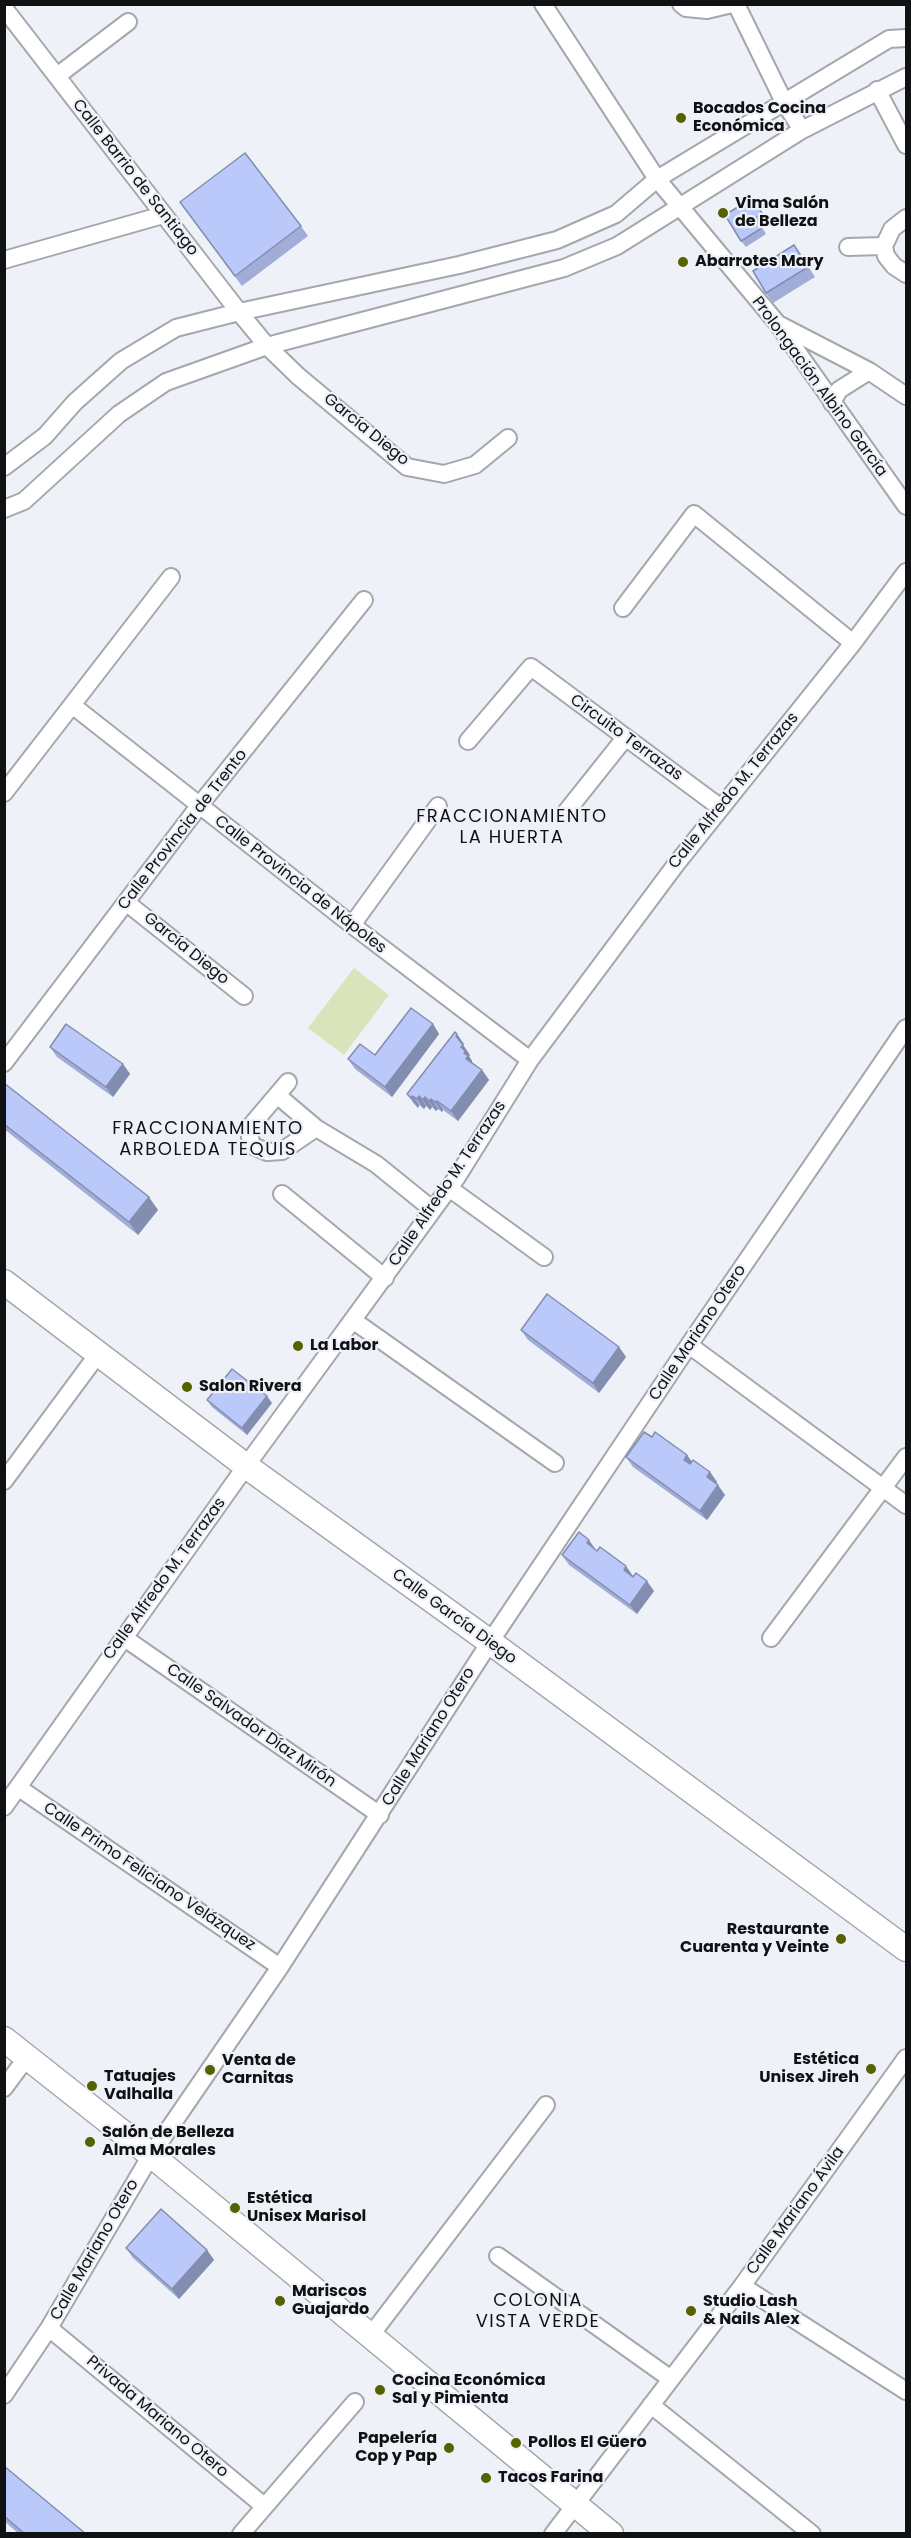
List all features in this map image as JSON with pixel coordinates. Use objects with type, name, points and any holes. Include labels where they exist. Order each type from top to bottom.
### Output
[{"type":"street","name":"Prolongación Albino García","points":[[543,4],[657,179],[777,323],[906,506]]},
{"type":"street","points":[[681,4],[686,8],[707,10],[734,4],[784,102],[802,130]]},
{"type":"street","name":"Calle Barrio de Santiago","points":[[4,8],[267,346]]},
{"type":"street","points":[[57,76],[128,22]]},
{"type":"street","points":[[4,467],[45,436],[75,402],[122,360],[176,328],[239,312],[459,265],[557,240],[616,214],[657,179],[889,39],[906,38]]},
{"type":"street","points":[[4,509],[24,501],[119,414],[166,382],[267,346],[564,268],[617,246],[802,130],[906,77]]},
{"type":"street","points":[[877,90],[906,145]]},
{"type":"street","points":[[4,260],[163,215]]},
{"type":"street","points":[[906,218],[892,229],[884,246],[886,256],[894,266],[906,274]]},
{"type":"street","points":[[848,247],[884,246]]},
{"type":"street","points":[[777,323],[869,371],[906,396]]},
{"type":"street","name":"García Diego","points":[[267,346],[298,376],[407,466],[444,474],[475,465],[508,438]]},
{"type":"street","points":[[832,403],[839,390],[869,371]]},
{"type":"street","points":[[623,608],[694,514],[854,643]]},
{"type":"street","name":"Calle Alfredo M. Terrazas","points":[[4,1807],[123,1637],[449,1188],[530,1060],[677,862],[854,643],[906,572]]},
{"type":"street","points":[[4,793],[171,577]]},
{"type":"street","name":"Calle Provincia de Trento","points":[[4,1063],[199,806],[364,600]]},
{"type":"street","name":"Circuito Terrazas","points":[[468,741],[531,667],[721,808]]},
{"type":"street","name":"Calle Provincia de Nápoles","points":[[72,705],[352,925],[530,1060]]},
{"type":"street","points":[[566,812],[625,738]]},
{"type":"street","points":[[352,925],[438,806]]},
{"type":"street","name":"García Diego","points":[[127,903],[244,996]]},
{"type":"street","name":"Calle Mariano Otero","points":[[4,2395],[50,2328],[151,2155],[280,1967],[490,1642],[689,1345],[906,1028]]},
{"type":"street","points":[[288,1082],[249,1128],[251,1145],[267,1152],[282,1151],[316,1128]]},
{"type":"street","points":[[277,1095],[316,1128],[376,1164],[433,1210]]},
{"type":"street","points":[[449,1188],[544,1257]]},
{"type":"street","points":[[282,1194],[385,1278]]},
{"type":"street","name":"Calle García Diego","points":[[4,1282],[246,1466],[490,1642],[906,1949]]},
{"type":"street","points":[[354,1321],[555,1463]]},
{"type":"street","points":[[689,1345],[906,1505]]},
{"type":"street","points":[[4,1481],[98,1354]]},
{"type":"street","points":[[771,1638],[906,1457]]},
{"type":"street","name":"Calle Salvador Díaz Mirón","points":[[123,1637],[380,1815]]},
{"type":"street","name":"Calle Primo Feliciano Velázquez","points":[[19,1788],[280,1967]]},
{"type":"street","points":[[4,2039],[151,2155],[611,2534]]},
{"type":"street","points":[[4,2088],[27,2057]]},
{"type":"street","name":"Calle Mariano Ávila","points":[[553,2534],[573,2504],[742,2286],[906,2058]]},
{"type":"street","points":[[370,2336],[546,2104]]},
{"type":"street","points":[[498,2256],[670,2379]]},
{"type":"street","points":[[742,2286],[906,2391]]},
{"type":"street","name":"Privada Mariano Otero","points":[[50,2328],[264,2506]]},
{"type":"street","points":[[241,2534],[355,2402]]},
{"type":"street","points":[[651,2405],[812,2534]]},
{"type":"green space","points":[[354,968],[389,995],[344,1055],[308,1028]]},
{"type":"building","points":[[245,153],[301,226],[235,276],[180,202]]},
{"type":"building","points":[[752,198],[762,213],[755,218],[762,228],[741,241],[725,215]]},
{"type":"building","points":[[794,245],[808,267],[766,293],[753,271]]},
{"type":"building","points":[[411,1008],[433,1024],[385,1087],[348,1059],[360,1044],[375,1055]]},
{"type":"building","points":[[66,1024],[123,1064],[106,1087],[50,1047]]},
{"type":"building","points":[[455,1032],[463,1045],[461,1047],[464,1053],[468,1056],[466,1059],[482,1070],[451,1111],[437,1101],[431,1099],[429,1101],[425,1097],[423,1100],[419,1096],[417,1099],[412,1096],[411,1098],[407,1094]]},
{"type":"building","points":[[4,1083],[149,1197],[129,1222],[4,1124]]},
{"type":"building","points":[[547,1294],[619,1347],[593,1383],[521,1330]]},
{"type":"building","points":[[232,1369],[267,1396],[242,1428],[207,1400]]},
{"type":"building","points":[[644,1432],[652,1437],[655,1432],[687,1455],[684,1460],[690,1464],[693,1460],[710,1472],[707,1477],[718,1485],[700,1511],[626,1457]]},
{"type":"building","points":[[579,1532],[597,1551],[600,1547],[626,1566],[624,1570],[633,1577],[636,1573],[647,1581],[630,1605],[562,1555]]},
{"type":"building","points":[[161,2209],[207,2250],[172,2289],[126,2248]]},
{"type":"building","points":[[4,2466],[86,2534],[25,2534],[4,2516]]},
{"type":"place","name":"Bocados Cocina Económica","points":[[681,118]]},
{"type":"place","name":"Vima Salón de Belleza","points":[[723,213]]},
{"type":"place","name":"Abarrotes Mary","points":[[683,262]]},
{"type":"place","name":"La Labor","points":[[298,1346]]},
{"type":"place","name":"Salon Rivera","points":[[187,1387]]},
{"type":"place","name":"Restaurante Cuarenta y Veinte","points":[[841,1939]]},
{"type":"place","name":"Estética Unisex Jireh","points":[[871,2069]]},
{"type":"place","name":"Venta de Carnitas","points":[[210,2070]]},
{"type":"place","name":"Tatuajes Valhalla","points":[[92,2086]]},
{"type":"place","name":"Salón de Belleza Alma Morales","points":[[90,2142]]},
{"type":"place","name":"Estética Unisex Marisol","points":[[235,2208]]},
{"type":"place","name":"Mariscos Guajardo","points":[[280,2301]]},
{"type":"place","name":"Studio Lash & Nails Alex","points":[[691,2311]]},
{"type":"place","name":"Cocina Económica Sal y Pimienta","points":[[380,2390]]},
{"type":"place","name":"Pollos El Güero","points":[[516,2443]]},
{"type":"place","name":"Papelería Cop y Pap","points":[[449,2448]]},
{"type":"place","name":"Tacos Farina","points":[[486,2478]]},
{"type":"district","name":"FRACCIONAMIENTO LA HUERTA","points":[[512,827]]},
{"type":"district","name":"FRACCIONAMIENTO ARBOLEDA TEQUIS","points":[[208,1139]]},
{"type":"district","name":"COLONIA VISTA VERDE","points":[[538,2311]]}]
